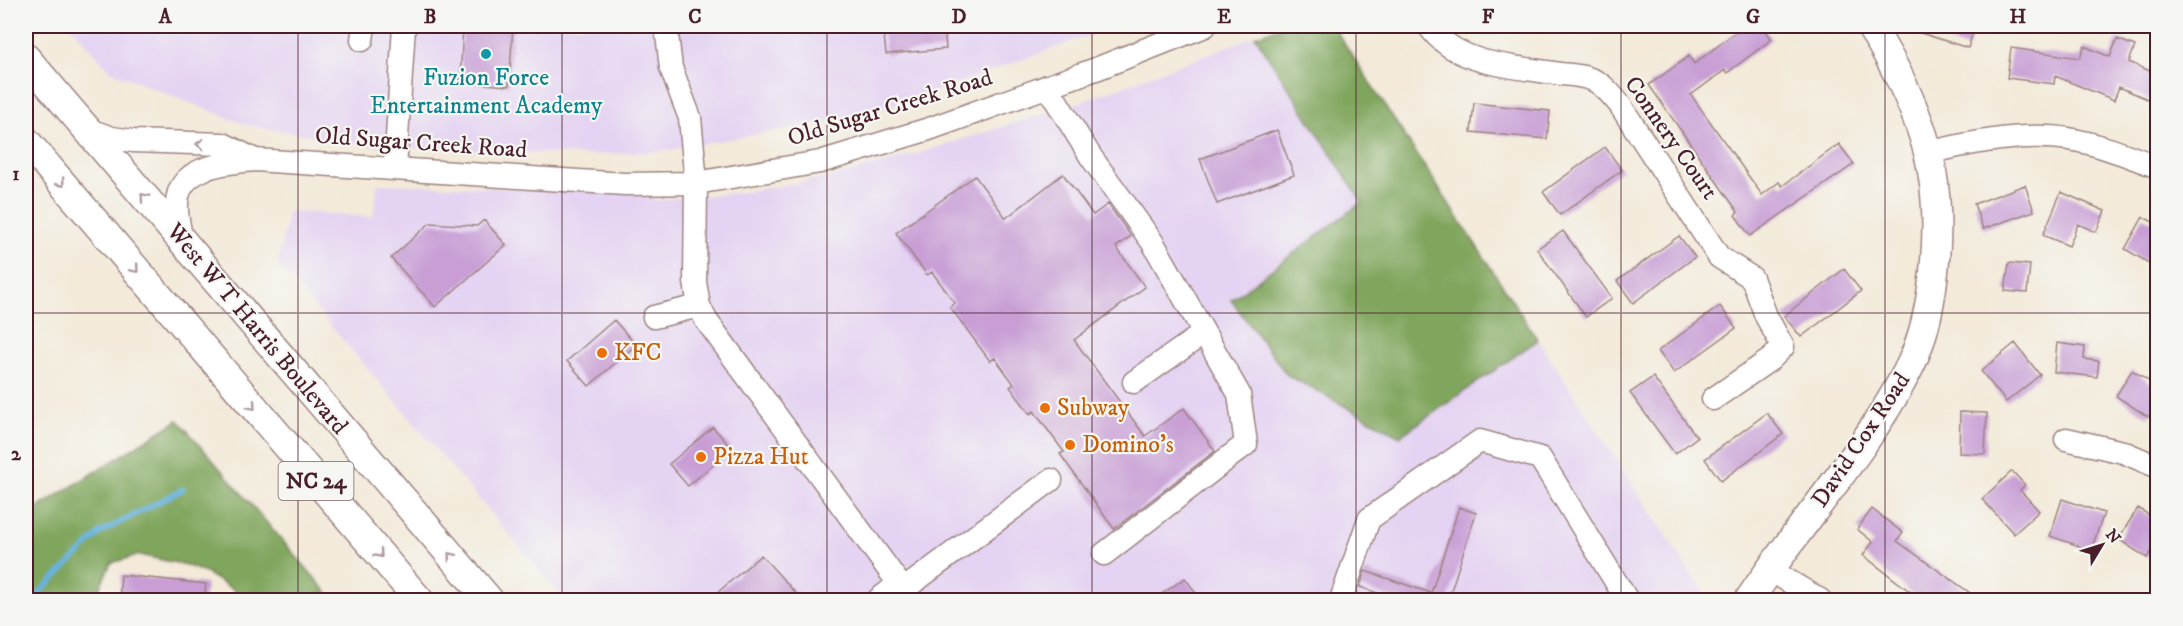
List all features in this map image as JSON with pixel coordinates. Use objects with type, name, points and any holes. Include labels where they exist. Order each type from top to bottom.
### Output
[{"type":"main road","name":"David Cox Road","points":[[1749,600],[1881,419],[1909,370],[1923,329],[1932,287],[1935,193],[1928,153],[1912,106],[1890,59],[1870,26]]},
{"type":"main road","name":"West W T Harris Boulevard","points":[[26,58],[489,600]]},
{"type":"main road","name":"NC 24","points":[[26,141],[419,600]]},
{"type":"street","points":[[395,169],[404,26]]},
{"type":"street","points":[[666,26],[671,68],[690,118],[696,183],[695,282],[699,306],[706,320],[906,597]]},
{"type":"street","name":"Old Sugar Creek Road","points":[[182,241],[178,219],[178,197],[191,177],[204,168],[222,164],[255,160],[625,184],[696,183],[820,162],[929,129],[1205,26]]},
{"type":"street","name":"Connery Court","points":[[1429,26],[1450,48],[1466,56],[1580,77],[1596,81],[1607,89],[1620,105],[1719,257],[1752,278],[1766,316],[1783,347],[1771,359],[1713,399]]},
{"type":"street","points":[[1047,86],[1091,157],[1153,243],[1239,394],[1246,444],[1104,554]]},
{"type":"street","name":"Old Sugar Creek Road","points":[[86,129],[112,138],[133,141],[223,144],[255,160]]},
{"type":"street","points":[[1928,153],[1993,140],[2069,139],[2124,154],[2157,167]]},
{"type":"street","points":[[654,318],[699,306]]},
{"type":"street","points":[[1134,382],[1204,333]]},
{"type":"street","points":[[2066,439],[2122,452],[2157,467]]},
{"type":"street","points":[[1341,600],[1369,519],[1480,441],[1540,458],[1627,600]]},
{"type":"street","points":[[906,597],[1051,480]]},
{"type":"street","points":[[1770,570],[1820,600]]},
{"type":"street","points":[[878,600],[891,590],[906,597]]},
{"type":"shaded area","points":[[70,26],[1115,26],[933,92],[855,117],[657,152],[583,155],[373,146],[246,125],[111,71]]},
{"type":"shaded area","points":[[1255,36],[1362,202],[1231,299],[1400,436],[1538,340],[1709,600],[565,600],[278,264],[288,211],[373,217],[378,184],[653,192],[653,200],[745,192],[836,176],[926,151],[1084,101]]},
{"type":"green space","points":[[1283,26],[1333,26],[1538,340],[1400,436],[1287,375],[1231,300],[1362,202],[1255,36]]},
{"type":"green space","points":[[178,420],[334,600],[245,600],[234,590],[206,573],[186,565],[139,555],[111,563],[94,600],[26,600],[26,515]]},
{"type":"building","name":"Fuzion Force Entertainment Academy","points":[[463,26],[513,26],[509,86],[460,82]]},
{"type":"building","points":[[883,26],[944,26],[946,49],[886,54]]},
{"type":"building","points":[[1744,26],[1762,26],[1772,39],[1727,73],[1725,70],[1691,95],[1762,195],[1779,182],[1782,186],[1839,144],[1854,164],[1750,236],[1735,215],[1738,212],[1649,85],[1689,56],[1694,64]]},
{"type":"building","points":[[1909,26],[1975,26],[1968,48],[1908,29]]},
{"type":"building","points":[[2117,39],[2135,46],[2129,62],[2157,74],[2157,103],[2119,87],[2114,100],[2055,76],[2054,84],[2007,78],[2011,48],[2080,58],[2084,46],[2110,57]]},
{"type":"building","points":[[1474,103],[1550,111],[1547,139],[1471,132]]},
{"type":"building","points":[[1277,130],[1294,175],[1217,204],[1200,159]]},
{"type":"building","points":[[1605,147],[1622,170],[1560,215],[1543,192]]},
{"type":"building","points":[[1063,174],[1093,215],[1108,204],[1131,236],[1116,247],[1145,287],[1074,340],[1145,436],[1184,408],[1215,451],[1114,529],[1060,454],[1064,452],[1034,411],[1030,414],[1010,387],[1014,384],[995,358],[990,361],[950,307],[955,303],[932,272],[927,275],[896,233],[975,176],[1006,218]]},
{"type":"building","points":[[2025,185],[2034,211],[1983,229],[1974,204]]},
{"type":"building","points":[[2061,192],[2105,211],[2096,232],[2078,224],[2069,246],[2043,235]]},
{"type":"building","points":[[2143,217],[2157,224],[2157,268],[2125,249]]},
{"type":"building","points":[[484,220],[506,245],[435,307],[391,258],[430,223],[477,226]]},
{"type":"building","points":[[1563,231],[1612,298],[1586,317],[1537,249]]},
{"type":"building","points":[[1679,236],[1695,257],[1633,303],[1617,281]]},
{"type":"building","points":[[2009,263],[2030,265],[2027,293],[2005,291]]},
{"type":"building","points":[[1844,269],[1861,291],[1801,337],[1784,316]]},
{"type":"building","points":[[1720,306],[1736,328],[1674,373],[1658,351]]},
{"type":"building","name":"KFC","points":[[614,320],[636,345],[589,386],[567,361]]},
{"type":"building","points":[[2015,343],[2040,375],[2006,402],[1981,371]]},
{"type":"building","points":[[2057,343],[2085,347],[2084,359],[2099,361],[2097,377],[2054,372]]},
{"type":"building","points":[[2132,370],[2157,387],[2157,402],[2148,417],[2116,396]]},
{"type":"building","points":[[1653,377],[1697,437],[1675,454],[1630,393]]},
{"type":"building","points":[[1960,412],[1987,413],[1985,454],[1959,453]]},
{"type":"building","points":[[1767,413],[1783,434],[1721,481],[1705,459]]},
{"type":"building","name":"Pizza Hut","points":[[713,427],[732,449],[688,486],[669,464]]},
{"type":"building","points":[[2012,471],[2025,485],[2020,490],[2039,511],[2014,534],[1982,499]]},
{"type":"building","points":[[2062,499],[2104,513],[2091,550],[2050,536]]},
{"type":"building","points":[[1459,507],[1476,513],[1448,600],[1398,600],[1360,587],[1365,571],[1431,593]]},
{"type":"building","points":[[2138,508],[2157,520],[2157,543],[2147,558],[2118,539]]},
{"type":"building","points":[[1872,509],[1903,533],[1897,541],[1980,600],[1921,600],[1863,555],[1873,542],[1857,529]]},
{"type":"building","points":[[761,555],[802,600],[709,600]]},
{"type":"building","points":[[121,575],[206,584],[204,600],[119,600]]},
{"type":"building","points":[[1185,578],[1201,600],[1153,600]]},
{"type":"waterway","points":[[32,600],[100,533],[183,489]]},
{"type":"place","name":"Fuzion Force Entertainment Academy","points":[[486,54]]},
{"type":"place","name":"KFC","points":[[602,353]]},
{"type":"place","name":"Subway","points":[[1045,408]]},
{"type":"place","name":"Domino's","points":[[1070,445]]},
{"type":"place","name":"Pizza Hut","points":[[701,457]]}]
